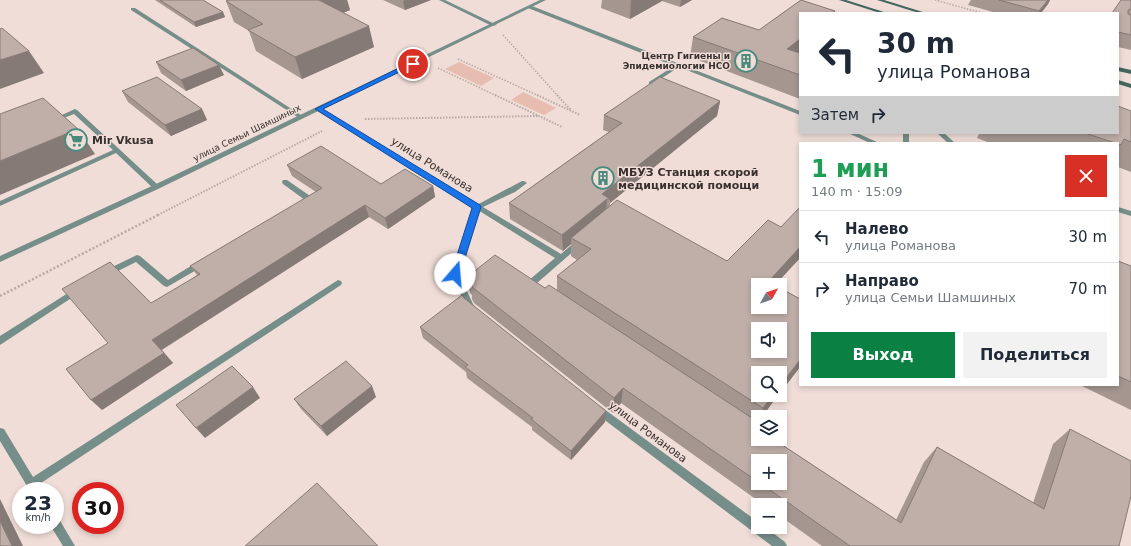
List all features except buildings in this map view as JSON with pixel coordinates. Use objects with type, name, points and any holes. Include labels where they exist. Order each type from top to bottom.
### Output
[{"type":"main road","points":[[841,0],[882,12]]},
{"type":"main road","points":[[879,0],[921,12]]},
{"type":"main road","points":[[1119,69],[1131,72]]},
{"type":"main road","points":[[1119,82],[1131,86]]},
{"type":"street","points":[[441,0],[494,25]]},
{"type":"street","name":"улица Семьи Шамшиных","points":[[0,259],[301,118],[544,0]]},
{"type":"street","points":[[530,7],[799,113]]},
{"type":"street","points":[[133,9],[301,118]]},
{"type":"street","points":[[643,89],[679,65]]},
{"type":"street","name":"улица Романова","points":[[318,109],[477,207],[455,274],[470,306],[482,316]]},
{"type":"street","points":[[48,122],[75,111],[156,187]]},
{"type":"street","points":[[854,134],[874,142]]},
{"type":"street","points":[[941,134],[951,142]]},
{"type":"street","points":[[0,204],[118,150]]},
{"type":"street","points":[[285,182],[310,200],[299,207]]},
{"type":"street","points":[[477,207],[513,190],[524,183]]},
{"type":"street","points":[[477,207],[561,258]]},
{"type":"street","points":[[1119,210],[1131,214]]},
{"type":"street","points":[[544,292],[531,284],[586,238]]},
{"type":"street","points":[[102,275],[137,258],[167,284],[207,260]]},
{"type":"street","points":[[42,482],[338,283]]},
{"type":"street","points":[[0,341],[83,286]]},
{"type":"street","name":"улица Романова","points":[[591,404],[781,546]]},
{"type":"street","points":[[0,432],[29,482]]},
{"type":"street","points":[[62,534],[69,546]]},
{"type":"path","points":[[935,0],[978,12]]},
{"type":"path","points":[[501,33],[572,112]]},
{"type":"path","points":[[454,58],[580,116]]},
{"type":"path","points":[[436,67],[562,127]]},
{"type":"path","points":[[0,296],[321,132],[335,119],[538,116]]},
{"type":"shaded area","points":[[459,62],[494,78],[481,86],[445,69]]},
{"type":"shaded area","points":[[523,92],[556,108],[544,115],[511,100]]},
{"type":"place","name":"Центр Гигиены и Эпидемиологии НСО","points":[[746,61]]},
{"type":"place","name":"Mir Vkusa","points":[[76,140]]},
{"type":"place","name":"МБУЗ Станция скорой медицинской помощи","points":[[603,178]]},
{"type":"route","points":[[413,64],[318,109],[477,207],[455,274]]}]
